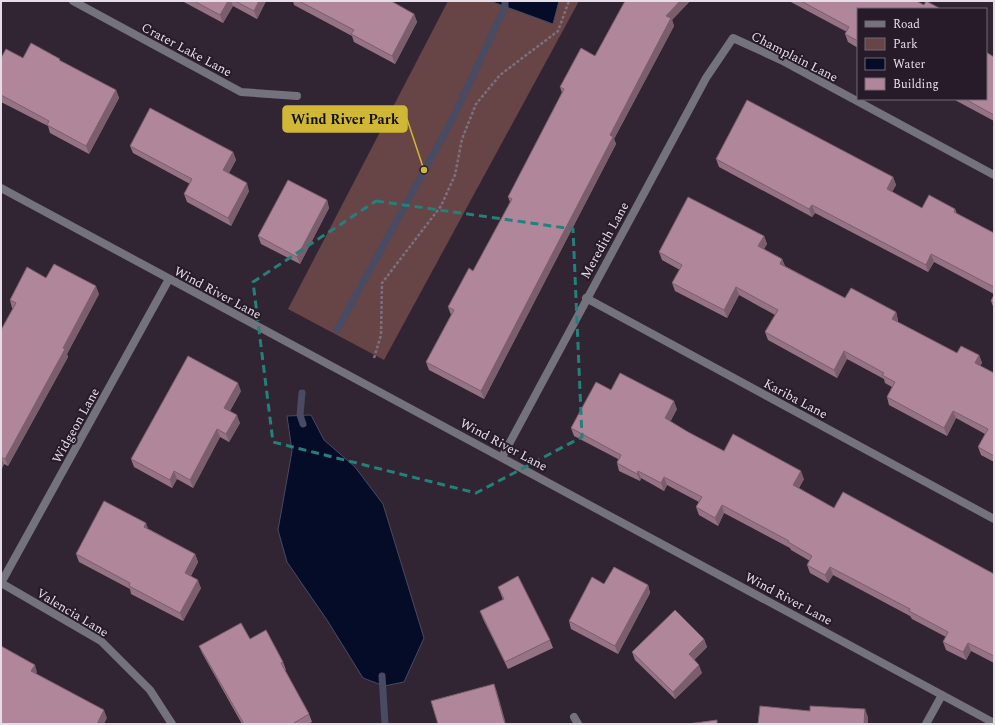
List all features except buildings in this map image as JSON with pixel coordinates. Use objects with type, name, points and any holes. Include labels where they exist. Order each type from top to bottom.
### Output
[{"type":"street","name":"Crater Lake Lane","points":[[73,1],[241,92],[297,96]]},
{"type":"street","name":"Champlain Lane","points":[[733,38],[781,60],[994,175]]},
{"type":"street","name":"Meredith Lane","points":[[502,457],[586,298],[706,78],[733,38]]},
{"type":"street","name":"Wind River Lane","points":[[1,188],[994,723]]},
{"type":"street","name":"Widgeon Lane","points":[[1,583],[169,279]]},
{"type":"street","name":"Kariba Lane","points":[[586,298],[994,519]]},
{"type":"street","name":"Valencia Lane","points":[[1,583],[101,641],[150,690],[172,724]]},
{"type":"street","points":[[926,724],[942,695]]},
{"type":"path","points":[[374,358],[381,335],[382,283],[441,206],[455,175],[462,140],[476,104],[500,75],[558,31],[569,1]]},
{"type":"highlighted area","points":[[376,201],[573,229],[582,437],[476,493],[273,442],[253,282]]},
{"type":"green space","points":[[448,1],[579,1],[384,360],[288,309]]},
{"type":"water","points":[[490,1],[559,1],[553,24]]},
{"type":"water","points":[[311,415],[324,440],[355,467],[383,504],[424,638],[404,682],[384,686],[363,678],[327,620],[287,562],[278,530],[292,451],[287,416]]},
{"type":"waterway","points":[[337,330],[453,118],[505,7],[505,1]]},
{"type":"waterway","points":[[302,393],[300,415],[303,424]]},
{"type":"waterway","points":[[382,676],[385,724]]},
{"type":"place","name":"Wind River Park","points":[[424,170]]}]
